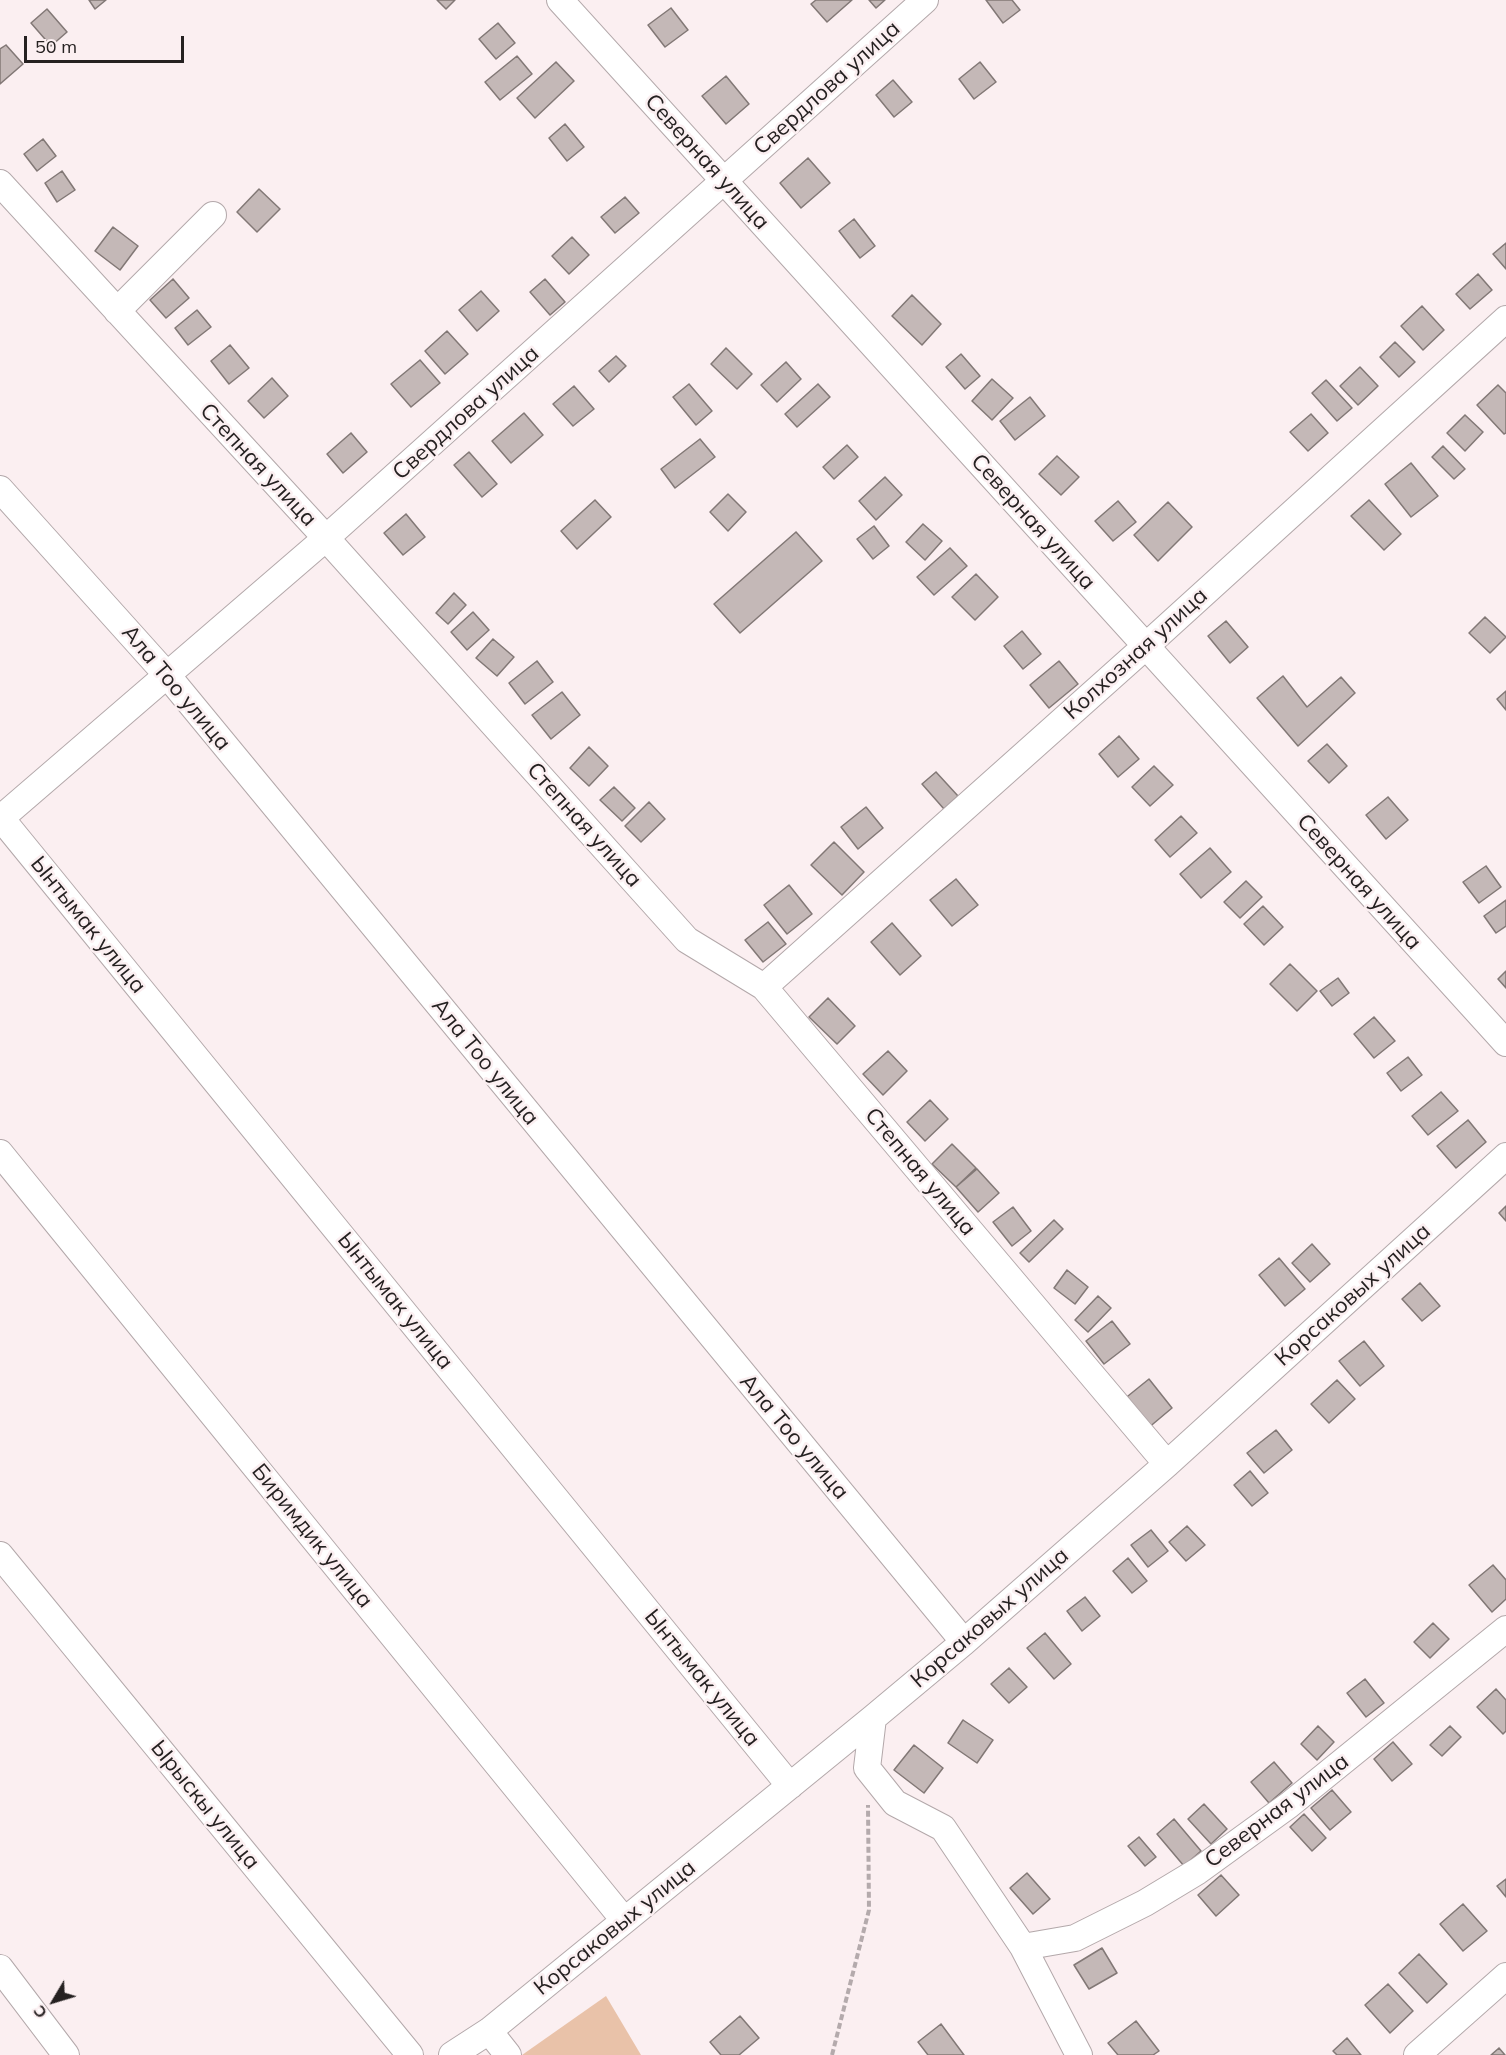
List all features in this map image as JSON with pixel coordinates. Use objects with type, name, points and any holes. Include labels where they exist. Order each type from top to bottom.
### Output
[{"type":"street","name":"Северная улица","points":[[560,0],[1506,1044]]},
{"type":"street","name":"Свердлова улица","points":[[0,818],[326,538],[926,0]]},
{"type":"street","name":"Степная улица","points":[[0,183],[326,538],[687,939],[764,987],[1167,1464]]},
{"type":"street","points":[[117,310],[213,215]]},
{"type":"street","name":"Колхозная улица","points":[[764,987],[1146,646],[1506,319]]},
{"type":"street","name":"Ала Тоо улица","points":[[0,489],[167,675],[963,1642]]},
{"type":"street","name":"Ынтымак улица","points":[[0,818],[790,1786]]},
{"type":"street","name":"Биримдик улица","points":[[0,1153],[624,1920]]},
{"type":"street","name":"Корсаковых улица","points":[[452,2055],[489,2031],[963,1642],[1167,1464],[1506,1156]]},
{"type":"street","name":"Ырыскы улица","points":[[0,1555],[410,2055]]},
{"type":"street","name":"Северная улица","points":[[1023,1947],[1075,1938],[1145,1903],[1198,1871],[1289,1805],[1506,1629]]},
{"type":"street","points":[[873,1718],[867,1768],[895,1803],[943,1828],[1023,1947],[1080,2055]]},
{"type":"street","points":[[0,1968],[66,2055]]},
{"type":"street","points":[[1417,2055],[1506,1976]]},
{"type":"street","points":[[489,2031],[508,2055]]},
{"type":"path","points":[[832,2055],[869,1910],[868,1803]]},
{"type":"shaded area","points":[[606,1996],[641,2055],[522,2055]]},
{"type":"building","points":[[89,0],[106,0],[95,9]]},
{"type":"building","points":[[437,0],[455,0],[446,9]]},
{"type":"building","points":[[816,0],[852,0],[827,22],[811,4]]},
{"type":"building","points":[[869,0],[885,0],[876,8]]},
{"type":"building","points":[[986,0],[1012,0],[1020,10],[1003,23]]},
{"type":"building","points":[[671,8],[688,30],[665,47],[648,25]]},
{"type":"building","points":[[47,9],[67,32],[51,46],[31,23]]},
{"type":"building","points":[[498,23],[515,43],[496,59],[479,39]]},
{"type":"building","points":[[6,45],[23,64],[0,84],[0,49]]},
{"type":"building","points":[[517,56],[532,74],[500,100],[485,82]]},
{"type":"building","points":[[556,62],[574,81],[535,118],[517,98]]},
{"type":"building","points":[[980,62],[996,82],[974,99],[959,79]]},
{"type":"building","points":[[726,76],[749,104],[726,124],[702,96]]},
{"type":"building","points":[[893,80],[912,102],[894,117],[876,95]]},
{"type":"building","points":[[565,124],[584,147],[567,161],[549,138]]},
{"type":"building","points":[[43,139],[56,156],[37,171],[24,154]]},
{"type":"building","points":[[808,158],[830,183],[801,208],[780,183]]},
{"type":"building","points":[[62,171],[75,190],[57,202],[45,183]]},
{"type":"building","points":[[259,189],[280,209],[257,232],[237,212]]},
{"type":"building","points":[[625,197],[639,213],[615,233],[601,217]]},
{"type":"building","points":[[854,219],[875,246],[860,258],[839,231]]},
{"type":"building","points":[[113,227],[138,246],[120,270],[95,251]]},
{"type":"building","points":[[572,237],[589,255],[569,274],[552,256]]},
{"type":"building","points":[[1506,243],[1506,269],[1493,254]]},
{"type":"building","points":[[1478,274],[1492,290],[1470,309],[1456,294]]},
{"type":"building","points":[[173,279],[189,298],[166,318],[150,300]]},
{"type":"building","points":[[545,279],[565,302],[550,315],[530,292]]},
{"type":"building","points":[[481,291],[499,311],[477,331],[459,310]]},
{"type":"building","points":[[912,295],[941,324],[922,345],[892,316]]},
{"type":"building","points":[[1422,306],[1444,330],[1423,350],[1401,326]]},
{"type":"building","points":[[197,310],[211,327],[188,345],[175,328]]},
{"type":"building","points":[[447,331],[468,354],[445,374],[425,351]]},
{"type":"building","points":[[1395,342],[1415,362],[1399,377],[1380,357]]},
{"type":"building","points":[[230,345],[249,368],[229,384],[211,361]]},
{"type":"building","points":[[726,348],[752,374],[737,389],[711,364]]},
{"type":"building","points":[[961,354],[980,376],[965,389],[946,367]]},
{"type":"building","points":[[616,356],[626,366],[609,382],[599,371]]},
{"type":"building","points":[[420,360],[440,383],[411,407],[391,384]]},
{"type":"building","points":[[786,362],[801,379],[777,402],[761,385]]},
{"type":"building","points":[[1360,367],[1378,386],[1358,405],[1340,386]]},
{"type":"building","points":[[272,378],[288,396],[264,418],[248,401]]},
{"type":"building","points":[[992,379],[1013,398],[992,420],[972,401]]},
{"type":"building","points":[[1326,380],[1352,408],[1337,421],[1312,393]]},
{"type":"building","points":[[689,384],[712,411],[696,425],[673,397]]},
{"type":"building","points":[[818,384],[830,397],[797,427],[785,414]]},
{"type":"building","points":[[1498,385],[1506,393],[1506,433],[1504,434],[1477,405]]},
{"type":"building","points":[[574,386],[594,409],[573,426],[553,404]]},
{"type":"building","points":[[1030,397],[1045,416],[1015,440],[1000,421]]},
{"type":"building","points":[[524,413],[543,435],[511,463],[492,441]]},
{"type":"building","points":[[1311,414],[1328,433],[1308,451],[1290,432]]},
{"type":"building","points":[[1465,415],[1483,432],[1465,451],[1447,433]]},
{"type":"building","points":[[351,433],[367,452],[343,473],[327,454]]},
{"type":"building","points":[[700,439],[715,457],[675,488],[661,469]]},
{"type":"building","points":[[847,445],[858,457],[834,479],[823,467]]},
{"type":"building","points":[[1443,446],[1465,469],[1454,479],[1432,457]]},
{"type":"building","points":[[469,452],[497,484],[482,497],[454,465]]},
{"type":"building","points":[[1057,456],[1079,477],[1061,495],[1039,474]]},
{"type":"building","points":[[1411,463],[1438,496],[1411,517],[1385,484]]},
{"type":"building","points":[[885,477],[902,495],[876,520],[859,501]]},
{"type":"building","points":[[728,494],[746,512],[728,531],[710,512]]},
{"type":"building","points":[[595,500],[611,517],[577,549],[561,531]]},
{"type":"building","points":[[1369,500],[1401,534],[1384,550],[1351,516]]},
{"type":"building","points":[[1118,501],[1136,522],[1113,541],[1095,521]]},
{"type":"building","points":[[1168,502],[1192,527],[1158,561],[1134,535]]},
{"type":"building","points":[[406,514],[425,537],[403,555],[384,533]]},
{"type":"building","points":[[923,524],[942,541],[925,560],[906,542]]},
{"type":"building","points":[[874,526],[889,546],[873,559],[857,539]]},
{"type":"building","points":[[796,532],[822,561],[740,633],[714,604]]},
{"type":"building","points":[[950,548],[967,566],[934,595],[917,577]]},
{"type":"building","points":[[976,574],[998,597],[975,620],[952,597]]},
{"type":"building","points":[[454,593],[466,605],[448,624],[436,613]]},
{"type":"building","points":[[473,612],[489,630],[467,650],[451,632]]},
{"type":"building","points":[[1485,617],[1506,637],[1490,653],[1469,633]]},
{"type":"building","points":[[1226,621],[1248,647],[1230,663],[1208,636]]},
{"type":"building","points":[[1022,631],[1041,654],[1023,669],[1004,646]]},
{"type":"building","points":[[493,639],[514,657],[497,676],[476,658]]},
{"type":"building","points":[[537,661],[553,682],[525,704],[509,683]]},
{"type":"building","points":[[1059,661],[1078,684],[1049,708],[1030,685]]},
{"type":"building","points":[[1283,676],[1307,707],[1341,677],[1355,693],[1298,746],[1257,698]]},
{"type":"building","points":[[1506,691],[1506,710],[1497,699]]},
{"type":"building","points":[[562,692],[580,715],[551,739],[532,715]]},
{"type":"building","points":[[1119,736],[1139,759],[1118,777],[1099,754]]},
{"type":"building","points":[[1327,744],[1347,766],[1329,783],[1308,761]]},
{"type":"building","points":[[589,747],[608,766],[589,786],[570,768]]},
{"type":"building","points":[[1154,766],[1173,785],[1150,806],[1132,787]]},
{"type":"building","points":[[936,772],[958,796],[944,809],[922,784]]},
{"type":"building","points":[[614,787],[635,808],[622,821],[600,800]]},
{"type":"building","points":[[1388,797],[1408,820],[1386,839],[1366,815]]},
{"type":"building","points":[[649,802],[665,819],[641,842],[625,826]]},
{"type":"building","points":[[866,807],[883,828],[858,849],[841,827]]},
{"type":"building","points":[[1181,816],[1197,833],[1170,857],[1155,840]]},
{"type":"building","points":[[834,842],[864,872],[842,895],[811,865]]},
{"type":"building","points":[[1210,848],[1231,872],[1201,898],[1180,874]]},
{"type":"building","points":[[1486,866],[1501,887],[1479,903],[1463,882]]},
{"type":"building","points":[[956,879],[978,905],[952,926],[930,900]]},
{"type":"building","points":[[1246,881],[1262,897],[1240,918],[1224,902]]},
{"type":"building","points":[[789,885],[812,914],[787,934],[764,905]]},
{"type":"building","points":[[1506,900],[1506,926],[1496,933],[1484,916]]},
{"type":"building","points":[[1263,906],[1283,927],[1264,945],[1244,924]]},
{"type":"building","points":[[768,922],[786,944],[763,962],[745,940]]},
{"type":"building","points":[[892,923],[921,956],[900,975],[871,942]]},
{"type":"building","points":[[1290,964],[1317,991],[1297,1011],[1270,984]]},
{"type":"building","points":[[1506,971],[1506,988],[1498,979]]},
{"type":"building","points":[[1338,978],[1349,993],[1332,1006],[1320,991]]},
{"type":"building","points":[[828,998],[855,1026],[837,1044],[809,1017]]},
{"type":"building","points":[[1374,1017],[1395,1041],[1374,1058],[1354,1034]]},
{"type":"building","points":[[888,1051],[907,1071],[883,1095],[863,1074]]},
{"type":"building","points":[[1408,1057],[1422,1075],[1401,1091],[1387,1073]]},
{"type":"building","points":[[1441,1092],[1458,1111],[1428,1135],[1412,1116]]},
{"type":"building","points":[[930,1100],[948,1119],[925,1141],[907,1122]]},
{"type":"building","points":[[1468,1120],[1486,1142],[1456,1168],[1437,1146]]},
{"type":"building","points":[[952,1144],[976,1168],[956,1187],[932,1164]]},
{"type":"building","points":[[977,1169],[999,1193],[978,1212],[956,1187]]},
{"type":"building","points":[[1506,1206],[1506,1221],[1499,1213]]},
{"type":"building","points":[[1013,1207],[1031,1231],[1012,1246],[993,1222]]},
{"type":"building","points":[[1054,1220],[1063,1229],[1029,1262],[1020,1253]]},
{"type":"building","points":[[1312,1244],[1330,1264],[1310,1282],[1292,1263]]},
{"type":"building","points":[[1279,1258],[1305,1289],[1285,1306],[1259,1275]]},
{"type":"building","points":[[1067,1270],[1088,1287],[1075,1304],[1054,1288]]},
{"type":"building","points":[[1420,1283],[1440,1306],[1422,1321],[1402,1299]]},
{"type":"building","points":[[1098,1296],[1111,1308],[1088,1332],[1075,1320]]},
{"type":"building","points":[[1112,1321],[1130,1344],[1104,1364],[1086,1341]]},
{"type":"building","points":[[1364,1341],[1384,1366],[1360,1386],[1339,1361]]},
{"type":"building","points":[[1149,1379],[1172,1408],[1147,1429],[1123,1400]]},
{"type":"building","points":[[1337,1380],[1355,1399],[1329,1423],[1311,1404]]},
{"type":"building","points":[[1276,1430],[1292,1450],[1264,1473],[1247,1453]]},
{"type":"building","points":[[1250,1471],[1268,1493],[1252,1506],[1234,1485]]},
{"type":"building","points":[[1187,1526],[1205,1545],[1186,1561],[1169,1542]]},
{"type":"building","points":[[1151,1530],[1168,1551],[1148,1567],[1131,1545]]},
{"type":"building","points":[[1128,1558],[1147,1581],[1132,1593],[1113,1571]]},
{"type":"building","points":[[1493,1565],[1506,1580],[1506,1599],[1492,1612],[1469,1585]]},
{"type":"building","points":[[1085,1597],[1100,1616],[1082,1631],[1067,1611]]},
{"type":"building","points":[[1433,1623],[1449,1639],[1430,1658],[1414,1642]]},
{"type":"building","points":[[1045,1633],[1071,1664],[1054,1679],[1027,1648]]},
{"type":"building","points":[[1009,1668],[1027,1687],[1009,1703],[991,1684]]},
{"type":"building","points":[[1365,1679],[1384,1703],[1366,1717],[1347,1693]]},
{"type":"building","points":[[1496,1689],[1506,1700],[1506,1731],[1503,1734],[1477,1707]]},
{"type":"building","points":[[963,1720],[993,1740],[977,1763],[948,1743]]},
{"type":"building","points":[[1318,1726],[1334,1742],[1317,1760],[1301,1744]]},
{"type":"building","points":[[1450,1726],[1461,1737],[1442,1756],[1430,1745]]},
{"type":"building","points":[[1393,1742],[1412,1764],[1392,1781],[1374,1759]]},
{"type":"building","points":[[914,1745],[943,1768],[924,1793],[894,1770]]},
{"type":"building","points":[[1274,1762],[1292,1783],[1269,1803],[1251,1782]]},
{"type":"building","points":[[1332,1790],[1351,1812],[1330,1830],[1311,1808]]},
{"type":"building","points":[[1204,1804],[1227,1829],[1211,1844],[1188,1819]]},
{"type":"building","points":[[1304,1814],[1326,1838],[1312,1851],[1290,1827]]},
{"type":"building","points":[[1174,1819],[1201,1851],[1184,1866],[1157,1834]]},
{"type":"building","points":[[1139,1837],[1156,1857],[1145,1866],[1128,1846]]},
{"type":"building","points":[[1027,1873],[1050,1899],[1033,1914],[1010,1888]]},
{"type":"building","points":[[1221,1875],[1239,1895],[1216,1916],[1198,1895]]},
{"type":"building","points":[[1506,1879],[1506,1897],[1497,1886]]},
{"type":"building","points":[[1463,1904],[1487,1931],[1463,1951],[1440,1924]]},
{"type":"building","points":[[1102,1948],[1117,1973],[1089,1989],[1074,1965]]},
{"type":"building","points":[[1419,1954],[1447,1984],[1427,2003],[1399,1973]]},
{"type":"building","points":[[1388,1984],[1413,2011],[1390,2033],[1365,2005]]},
{"type":"building","points":[[740,2016],[759,2038],[739,2055],[721,2055],[710,2042]]},
{"type":"building","points":[[1136,2021],[1159,2051],[1153,2055],[1118,2055],[1108,2043]]},
{"type":"building","points":[[941,2024],[964,2055],[928,2055],[918,2042]]},
{"type":"building","points":[[1347,2038],[1361,2055],[1337,2055],[1333,2051]]},
{"type":"building","points":[[1499,2048],[1505,2055],[1491,2055]]}]
